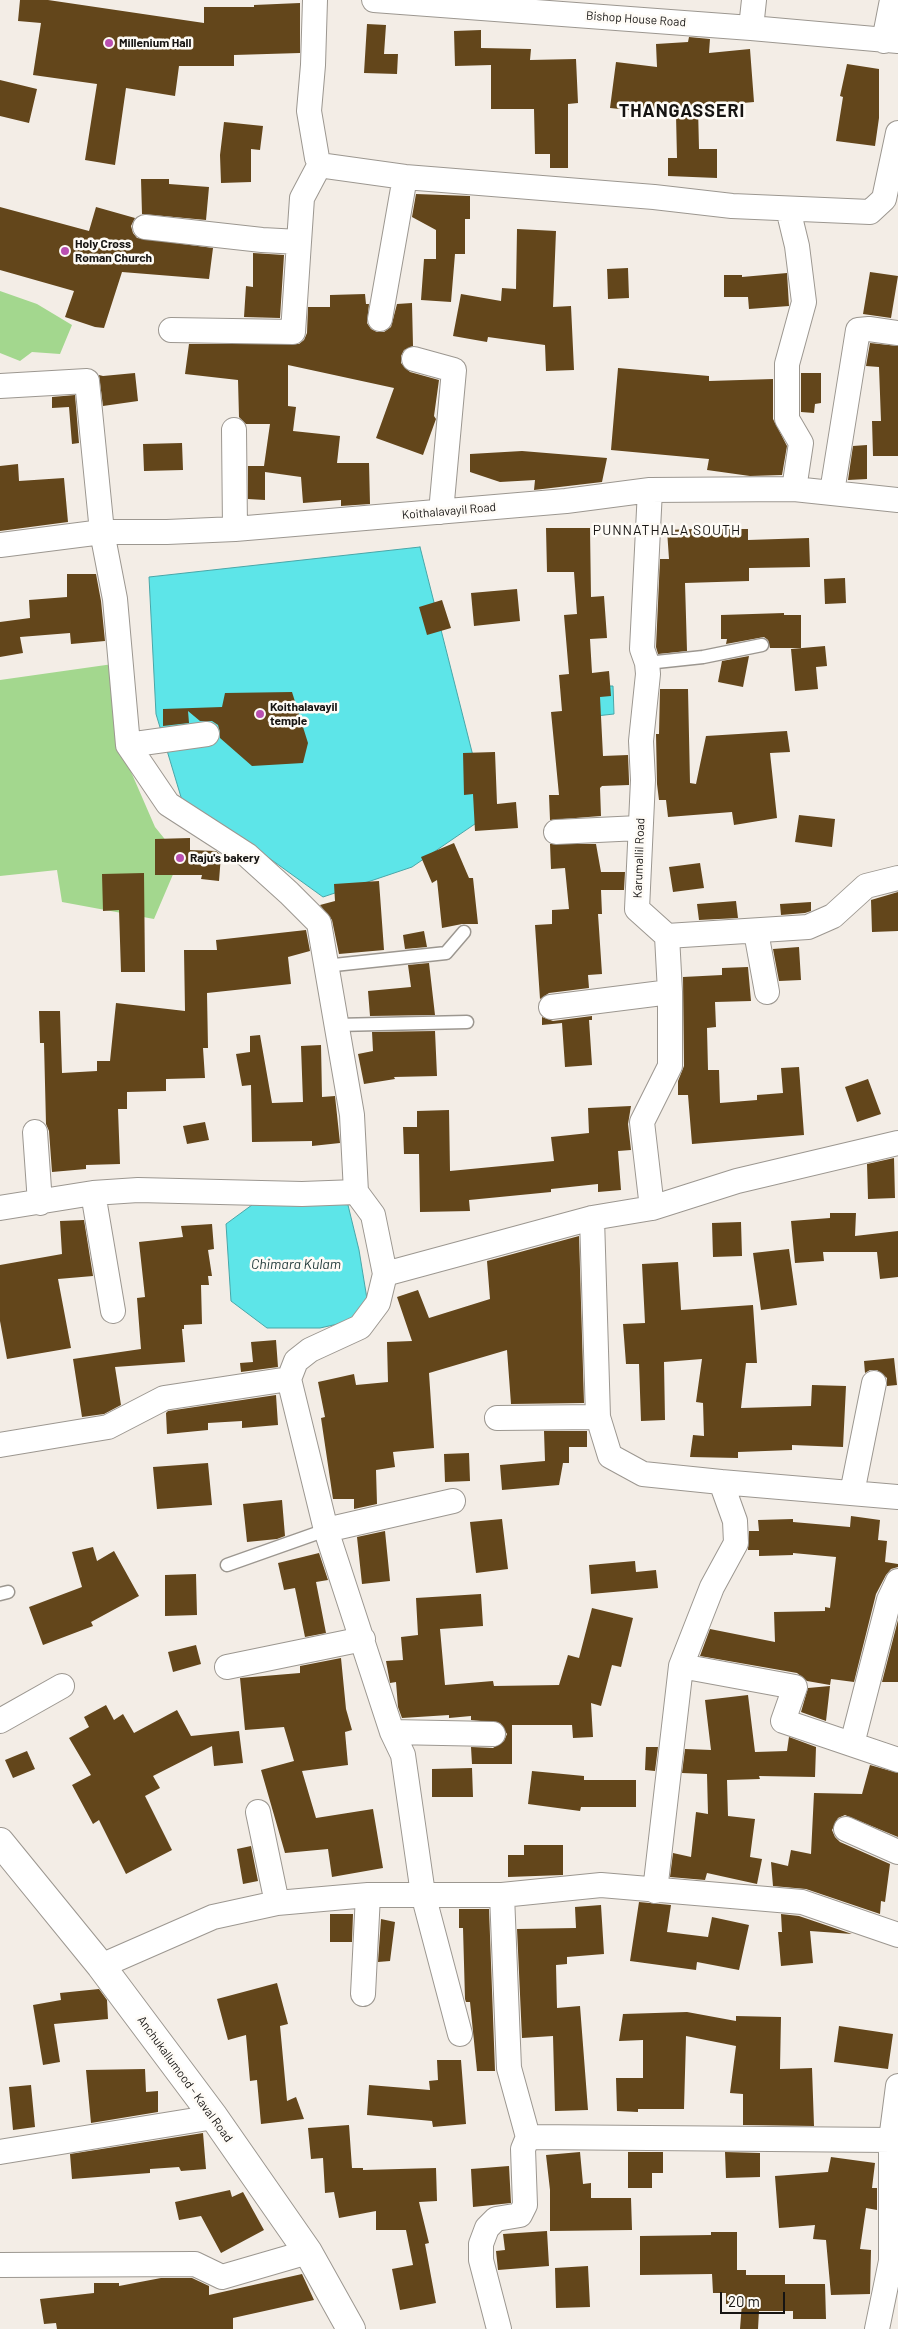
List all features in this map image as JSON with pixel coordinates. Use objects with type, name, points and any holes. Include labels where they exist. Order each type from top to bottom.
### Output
[{"type":"street","points":[[171,330],[293,332],[302,198],[320,164],[309,111],[313,65],[315,0]]},
{"type":"street","name":"Bishop House Road","points":[[374,0],[751,28],[891,41]]},
{"type":"street","points":[[751,28],[754,0]]},
{"type":"street","points":[[891,41],[892,0]]},
{"type":"street","points":[[320,164],[334,168],[405,177],[654,197],[732,206],[870,212],[884,199],[898,132]]},
{"type":"street","points":[[380,319],[405,177]]},
{"type":"street","points":[[788,209],[797,246],[804,302],[788,364],[788,419],[801,443],[794,489]]},
{"type":"street","points":[[145,227],[262,240],[299,242]]},
{"type":"street","points":[[832,492],[858,330],[869,329],[898,333]]},
{"type":"street","points":[[414,359],[454,370],[441,512]]},
{"type":"street","points":[[0,386],[88,382],[102,532],[115,599],[128,744],[168,804],[247,855],[319,923],[352,1114],[356,1192],[373,1215],[385,1274],[378,1303],[360,1327],[310,1350],[296,1361],[289,1379],[326,1530],[392,1732],[403,1755],[423,1894],[460,2034]]},
{"type":"street","points":[[234,430],[234,529]]},
{"type":"street","name":"Koithalavayil Road","points":[[0,546],[102,532],[234,529],[566,501],[650,490],[794,489],[898,500]]},
{"type":"street","name":"Karumallil Road","points":[[650,490],[642,649],[647,663],[641,741],[643,780],[639,828],[637,909],[667,936]]},
{"type":"street","points":[[128,744],[207,734]]},
{"type":"street","points":[[556,832],[639,828]]},
{"type":"street","points":[[652,1208],[642,1122],[670,1066],[670,992],[667,936],[756,932],[808,927],[833,916],[866,886],[898,878]]},
{"type":"street","points":[[756,932],[767,992]]},
{"type":"street","points":[[552,1007],[670,992]]},
{"type":"street","points":[[35,1132],[40,1202]]},
{"type":"street","points":[[385,1274],[592,1218],[652,1208],[737,1181],[898,1143]]},
{"type":"street","points":[[0,1208],[93,1193],[138,1190],[302,1194],[356,1192]]},
{"type":"street","points":[[93,1193],[113,1311]]},
{"type":"street","points":[[592,1218],[598,1417],[610,1456],[643,1474],[898,1497]]},
{"type":"street","points":[[0,1445],[108,1427],[164,1398],[289,1379]]},
{"type":"street","points":[[852,1494],[874,1383]]},
{"type":"street","points":[[497,1418],[598,1417]]},
{"type":"street","points":[[655,1891],[681,1666],[712,1587],[736,1543],[734,1520],[722,1482]]},
{"type":"street","points":[[326,1530],[453,1501]]},
{"type":"street","points":[[852,1744],[889,1600],[898,1580]]},
{"type":"street","points":[[227,1667],[363,1639]]},
{"type":"street","points":[[681,1666],[795,1687],[783,1721],[898,1760]]},
{"type":"street","points":[[0,1721],[62,1686]]},
{"type":"street","points":[[392,1732],[492,1734]]},
{"type":"street","points":[[258,1812],[277,1903]]},
{"type":"street","points":[[846,1829],[898,1852]]},
{"type":"street","name":"Anchukallumood - Kaval Road","points":[[2,1850],[101,1966],[214,2117],[308,2252],[351,2329]]},
{"type":"street","points":[[101,1966],[213,1917],[277,1903],[368,1895],[502,1895],[601,1885],[802,1902],[898,1935]]},
{"type":"street","points":[[363,1994],[368,1895]]},
{"type":"street","points":[[499,2329],[481,2260],[481,2244],[487,2228],[496,2219],[520,2215],[525,2205],[522,2157],[528,2137],[509,2068],[502,1895]]},
{"type":"street","points":[[877,2329],[894,2262],[891,2140],[898,2086]]},
{"type":"street","points":[[0,2152],[214,2117]]},
{"type":"street","points":[[528,2137],[891,2140]]},
{"type":"street","points":[[0,2266],[195,2264],[222,2277],[308,2252]]},
{"type":"lane","points":[[647,663],[703,657],[762,645]]},
{"type":"lane","points":[[326,966],[446,953],[464,932]]},
{"type":"lane","points":[[336,1025],[467,1022]]},
{"type":"lane","points":[[227,1565],[326,1530]]},
{"type":"green space","points":[[0,291],[37,304],[72,325],[60,354],[32,352],[20,361],[0,353]]},
{"type":"green space","points":[[113,664],[122,751],[155,827],[180,858],[154,919],[62,902],[57,870],[0,876],[0,680]]},
{"type":"water","points":[[420,547],[488,815],[412,867],[323,897],[233,832],[184,807],[156,714],[149,577]]},
{"type":"water","points":[[594,686],[613,686],[614,714],[596,716]]},
{"type":"water","name":"Chimara Kulam","points":[[346,1197],[359,1250],[368,1305],[351,1321],[320,1328],[267,1328],[231,1301],[226,1224],[256,1202]]},
{"type":"building","points":[[20,0],[48,0],[204,23],[204,7],[254,7],[254,5],[300,3],[300,53],[234,55],[234,66],[179,66],[175,96],[126,88],[115,165],[85,160],[97,84],[33,75],[41,23],[18,21]]},
{"type":"building","points":[[367,24],[386,25],[384,54],[398,54],[397,74],[364,73]]},
{"type":"building","points":[[481,30],[481,48],[531,49],[530,60],[576,59],[578,103],[568,104],[568,168],[550,168],[550,154],[535,154],[534,109],[491,109],[491,65],[455,66],[454,31]]},
{"type":"building","points":[[689,37],[710,39],[709,53],[750,49],[754,102],[698,107],[699,149],[717,149],[717,178],[668,176],[668,158],[677,158],[676,115],[610,108],[616,62],[657,67],[656,44],[688,42]]},
{"type":"building","points":[[847,64],[879,69],[879,118],[875,146],[836,141],[843,97],[840,96]]},
{"type":"building","points":[[0,80],[37,89],[29,123],[0,116]]},
{"type":"building","points":[[224,122],[263,126],[260,150],[251,149],[251,182],[221,183],[220,155]]},
{"type":"building","points":[[141,179],[169,179],[169,184],[209,187],[206,220],[142,214]]},
{"type":"building","points":[[416,194],[470,196],[470,219],[465,219],[465,254],[455,254],[451,302],[421,300],[424,259],[436,259],[436,230],[412,217]]},
{"type":"building","name":"Holy Cross Roman Church","points":[[0,207],[89,231],[96,207],[135,218],[131,226],[137,238],[213,248],[209,279],[122,272],[104,328],[65,317],[74,291],[0,270]]},
{"type":"building","points":[[517,229],[556,231],[553,307],[571,306],[574,370],[546,371],[545,345],[488,337],[487,342],[453,336],[461,294],[501,301],[502,288],[516,289]]},
{"type":"building","points":[[253,253],[284,255],[280,318],[244,317],[246,286],[253,287]]},
{"type":"building","points":[[628,268],[629,298],[608,299],[607,269]]},
{"type":"building","points":[[870,272],[898,276],[891,318],[863,314]]},
{"type":"building","points":[[787,273],[789,306],[749,309],[748,297],[724,297],[724,275],[742,275],[742,277]]},
{"type":"building","points":[[365,294],[366,304],[369,304],[367,323],[371,329],[377,332],[384,332],[391,327],[397,304],[412,303],[413,346],[404,350],[401,356],[401,363],[410,372],[439,380],[434,416],[436,419],[423,455],[376,438],[394,388],[288,365],[288,406],[296,407],[293,431],[340,436],[337,463],[369,463],[370,504],[341,506],[341,500],[303,503],[301,477],[265,472],[265,500],[248,499],[248,466],[264,466],[270,424],[246,424],[239,417],[238,380],[185,374],[189,344],[299,344],[304,340],[307,333],[308,307],[330,307],[330,295]]},
{"type":"building","points":[[870,343],[898,346],[898,456],[873,456],[872,421],[881,421],[879,367],[866,366]]},
{"type":"building","points":[[618,368],[709,376],[709,381],[773,379],[773,419],[787,446],[782,475],[750,476],[707,470],[709,459],[611,450]]},
{"type":"building","points":[[135,373],[138,401],[103,406],[99,375]]},
{"type":"building","points":[[801,373],[821,373],[821,403],[815,404],[814,413],[801,412]]},
{"type":"building","points":[[75,395],[79,443],[72,444],[69,407],[52,408],[52,397]]},
{"type":"building","points":[[182,443],[183,470],[144,471],[143,444]]},
{"type":"building","points":[[867,445],[867,479],[848,480],[853,446]]},
{"type":"building","points":[[522,451],[607,458],[602,482],[534,490],[535,480],[500,482],[470,472],[470,454]]},
{"type":"building","points":[[18,464],[19,481],[64,478],[68,522],[0,531],[0,466]]},
{"type":"building","points":[[546,528],[590,528],[591,597],[604,596],[607,638],[590,639],[592,673],[609,671],[611,696],[600,697],[603,756],[628,755],[629,785],[602,786],[600,788],[601,816],[550,820],[549,795],[559,795],[551,712],[562,711],[559,675],[569,674],[564,615],[577,614],[574,572],[547,572]]},
{"type":"building","points":[[748,529],[748,540],[809,538],[810,567],[749,568],[749,581],[685,583],[687,651],[658,654],[656,647],[660,559],[669,559],[667,530]]},
{"type":"building","points":[[67,574],[96,574],[105,641],[71,644],[70,633],[20,637],[23,653],[0,657],[0,622],[30,618],[29,600],[67,597]]},
{"type":"building","points":[[845,578],[846,603],[825,604],[824,579]]},
{"type":"building","points":[[517,589],[520,621],[474,626],[471,593]]},
{"type":"building","points":[[442,600],[451,628],[427,635],[419,607]]},
{"type":"building","points":[[784,613],[784,615],[801,615],[801,648],[770,648],[768,640],[764,637],[726,644],[727,639],[721,639],[721,615]]},
{"type":"building","points":[[825,646],[827,666],[816,667],[818,689],[795,691],[791,649]]},
{"type":"building","points":[[749,656],[743,687],[718,682],[722,661]]},
{"type":"building","points":[[660,689],[688,689],[690,783],[696,784],[706,736],[787,731],[790,752],[770,753],[777,818],[734,825],[732,812],[668,817],[666,800],[659,800],[657,784],[656,734],[659,734]]},
{"type":"building","name":"Koithalavayil temple","points":[[292,692],[308,743],[303,763],[252,766],[220,738],[218,725],[212,721],[200,721],[188,711],[189,723],[163,726],[163,709],[222,707],[225,693]]},
{"type":"building","points":[[495,752],[497,804],[516,802],[518,828],[475,831],[473,794],[464,795],[463,753]]},
{"type":"building","points":[[799,815],[835,819],[832,847],[795,842]]},
{"type":"building","points":[[190,838],[190,850],[216,851],[221,855],[219,881],[201,879],[202,875],[155,875],[155,839]]},
{"type":"building","points":[[454,843],[469,878],[473,878],[478,924],[462,924],[442,928],[437,880],[432,883],[421,857]]},
{"type":"building","points":[[550,844],[596,844],[601,872],[625,872],[624,890],[601,890],[602,914],[598,914],[602,974],[588,975],[589,988],[549,993],[540,999],[535,925],[552,924],[552,910],[569,909],[565,868],[551,869]]},
{"type":"building","points":[[700,863],[704,888],[673,892],[669,867]]},
{"type":"building","points":[[144,873],[145,972],[121,972],[119,910],[103,911],[102,874]]},
{"type":"building","points":[[379,881],[384,950],[339,954],[332,920],[320,905],[335,901],[334,884]]},
{"type":"building","points":[[898,892],[898,931],[872,932],[871,900]]},
{"type":"building","points":[[736,901],[738,918],[699,920],[697,904]]},
{"type":"building","points":[[811,902],[811,911],[781,915],[780,904]]},
{"type":"building","points":[[306,930],[310,951],[288,957],[291,984],[207,993],[208,1048],[203,1048],[205,1078],[166,1079],[166,1091],[127,1092],[127,1109],[118,1109],[120,1164],[86,1165],[86,1169],[52,1172],[49,1131],[46,1124],[44,1043],[40,1043],[39,1011],[60,1011],[62,1073],[97,1071],[97,1061],[110,1061],[116,1003],[185,1011],[184,950],[217,950],[216,940]]},
{"type":"building","points":[[424,931],[427,947],[405,949],[403,935]]},
{"type":"building","points":[[799,947],[801,980],[779,981],[773,949]]},
{"type":"building","points":[[429,963],[435,1015],[370,1016],[368,991],[411,987],[408,965]]},
{"type":"building","points":[[748,967],[751,1001],[715,1002],[716,1027],[707,1028],[708,1070],[719,1070],[720,1103],[757,1100],[757,1095],[783,1093],[781,1068],[799,1067],[804,1135],[692,1144],[688,1095],[678,1095],[678,1081],[684,1066],[683,977],[722,975],[722,968]]},
{"type":"building","points":[[592,1016],[592,1020],[589,1020],[592,1065],[565,1067],[562,1023],[542,1025],[542,1017],[553,1021]]},
{"type":"building","points":[[435,1031],[437,1076],[394,1077],[395,1079],[364,1084],[358,1054],[373,1051],[372,1032]]},
{"type":"building","points":[[260,1035],[272,1103],[303,1102],[301,1046],[321,1045],[322,1097],[335,1096],[340,1143],[312,1146],[312,1141],[252,1142],[251,1085],[242,1086],[236,1054],[250,1052],[250,1036]]},
{"type":"building","points":[[868,1079],[881,1114],[857,1122],[845,1087]]},
{"type":"building","points":[[631,1106],[628,1124],[631,1150],[618,1151],[621,1190],[598,1192],[598,1184],[551,1189],[551,1192],[469,1200],[470,1211],[420,1212],[419,1154],[404,1154],[403,1127],[417,1127],[417,1111],[449,1110],[450,1171],[554,1161],[551,1137],[589,1133],[588,1108]]},
{"type":"building","points":[[205,1122],[209,1140],[187,1144],[183,1126]]},
{"type":"building","points":[[894,1158],[895,1198],[868,1199],[867,1164]]},
{"type":"building","points":[[830,1213],[856,1213],[855,1236],[898,1231],[898,1277],[880,1279],[877,1252],[823,1252],[824,1261],[795,1263],[791,1221],[830,1218]]},
{"type":"building","points":[[84,1220],[93,1276],[58,1279],[71,1348],[7,1359],[0,1321],[0,1265],[62,1254],[60,1221]]},
{"type":"building","points":[[741,1222],[742,1256],[713,1257],[712,1223]]},
{"type":"building","points":[[212,1224],[214,1249],[208,1250],[212,1276],[208,1276],[209,1285],[201,1285],[202,1324],[184,1325],[184,1329],[182,1329],[185,1362],[115,1367],[121,1405],[104,1414],[82,1417],[73,1359],[141,1349],[137,1298],[145,1297],[139,1242],[183,1237],[181,1226]]},
{"type":"building","points":[[579,1236],[584,1403],[511,1404],[507,1350],[429,1373],[434,1448],[393,1452],[395,1467],[376,1470],[377,1504],[354,1509],[354,1499],[333,1499],[321,1418],[325,1417],[318,1382],[354,1374],[356,1385],[388,1382],[387,1342],[412,1341],[397,1297],[418,1290],[429,1318],[490,1299],[487,1261]]},
{"type":"building","points":[[789,1249],[797,1305],[761,1310],[753,1253]]},
{"type":"building","points":[[678,1262],[681,1310],[753,1305],[757,1363],[746,1363],[741,1408],[811,1406],[812,1385],[846,1386],[843,1447],[792,1445],[792,1450],[738,1452],[738,1458],[690,1457],[693,1435],[704,1436],[703,1403],[696,1402],[702,1359],[664,1362],[665,1420],[641,1421],[639,1364],[626,1364],[623,1324],[645,1323],[642,1264]]},
{"type":"building","points":[[276,1340],[278,1367],[241,1372],[240,1363],[253,1362],[251,1342]]},
{"type":"building","points":[[894,1358],[897,1385],[887,1386],[887,1378],[877,1370],[870,1370],[865,1373],[864,1361]]},
{"type":"building","points":[[276,1395],[278,1425],[242,1428],[242,1421],[208,1423],[208,1430],[167,1434],[166,1413],[168,1411]]},
{"type":"building","points":[[544,1431],[587,1431],[587,1447],[569,1447],[569,1463],[563,1463],[559,1485],[502,1490],[500,1465],[545,1461]]},
{"type":"building","points":[[469,1453],[470,1481],[445,1482],[444,1454]]},
{"type":"building","points":[[208,1463],[212,1505],[157,1509],[153,1467]]},
{"type":"building","points":[[282,1500],[285,1536],[277,1539],[247,1542],[243,1504]]},
{"type":"building","points":[[851,1516],[880,1520],[878,1540],[887,1541],[885,1562],[898,1564],[898,1567],[891,1569],[886,1575],[876,1594],[854,1682],[831,1679],[830,1685],[807,1681],[797,1673],[700,1656],[710,1629],[775,1642],[774,1612],[825,1611],[825,1607],[830,1608],[836,1557],[793,1553],[793,1555],[759,1556],[759,1550],[748,1550],[749,1531],[759,1531],[758,1520],[793,1519],[793,1522],[850,1527]]},
{"type":"building","points":[[502,1519],[508,1569],[476,1573],[470,1522]]},
{"type":"building","points":[[385,1531],[390,1581],[362,1584],[357,1537]]},
{"type":"building","points":[[93,1547],[97,1561],[114,1551],[139,1596],[91,1622],[93,1626],[43,1645],[29,1607],[82,1587],[72,1552]]},
{"type":"building","points":[[319,1553],[328,1580],[316,1582],[326,1633],[305,1637],[295,1588],[284,1590],[278,1563]]},
{"type":"building","points":[[635,1561],[636,1572],[656,1570],[658,1588],[591,1594],[589,1565]]},
{"type":"building","points":[[196,1574],[197,1615],[165,1616],[165,1575]]},
{"type":"building","points":[[481,1594],[483,1626],[440,1629],[445,1685],[493,1681],[494,1686],[559,1685],[568,1655],[579,1658],[592,1608],[633,1618],[621,1667],[612,1665],[601,1706],[591,1703],[593,1737],[573,1738],[572,1725],[512,1725],[512,1764],[472,1764],[471,1747],[493,1748],[504,1741],[507,1734],[500,1723],[471,1720],[471,1716],[449,1718],[449,1715],[402,1718],[398,1707],[396,1682],[390,1683],[386,1661],[403,1660],[401,1637],[418,1635],[416,1598]]},
{"type":"building","points":[[898,1620],[898,1682],[882,1682]]},
{"type":"building","points":[[196,1645],[201,1664],[173,1672],[168,1652]]},
{"type":"building","points":[[341,1658],[346,1709],[352,1730],[345,1732],[348,1765],[302,1771],[316,1818],[373,1809],[383,1868],[332,1877],[328,1849],[285,1853],[261,1770],[294,1761],[284,1727],[245,1730],[240,1678],[300,1673],[300,1666]]},
{"type":"building","points":[[830,1686],[826,1721],[801,1712],[808,1688]]},
{"type":"building","points":[[748,1695],[755,1752],[787,1751],[789,1737],[816,1747],[815,1777],[759,1776],[760,1779],[727,1780],[728,1816],[755,1819],[750,1857],[762,1859],[757,1884],[707,1873],[705,1880],[670,1877],[673,1853],[691,1857],[696,1812],[708,1814],[707,1774],[682,1773],[685,1749],[711,1750],[705,1700]]},
{"type":"building","points":[[106,1705],[114,1720],[123,1714],[134,1733],[177,1710],[191,1736],[239,1731],[243,1763],[214,1766],[212,1746],[153,1776],[160,1788],[145,1796],[172,1850],[126,1874],[99,1820],[93,1824],[72,1785],[91,1775],[69,1738],[89,1727],[84,1717]]},
{"type":"building","points":[[646,1747],[658,1747],[655,1771],[645,1770]]},
{"type":"building","points":[[27,1751],[35,1769],[13,1778],[5,1760]]},
{"type":"building","points":[[870,1765],[898,1773],[898,1837],[845,1815],[838,1818],[832,1830],[840,1842],[890,1864],[885,1902],[881,1901],[880,1914],[806,1889],[773,1886],[771,1862],[788,1866],[791,1850],[811,1854],[814,1793],[862,1794]]},
{"type":"building","points":[[472,1768],[473,1797],[432,1797],[432,1769]]},
{"type":"building","points":[[532,1771],[584,1776],[584,1780],[636,1780],[636,1807],[581,1807],[580,1811],[528,1804]]},
{"type":"building","points":[[524,1845],[563,1845],[563,1875],[508,1877],[508,1855],[524,1855]]},
{"type":"building","points":[[251,1846],[258,1881],[243,1884],[237,1849]]},
{"type":"building","points":[[639,1902],[671,1905],[667,1932],[708,1937],[712,1917],[749,1925],[739,1970],[697,1962],[696,1970],[630,1961]]},
{"type":"building","points":[[601,1905],[604,1954],[567,1957],[567,1964],[556,1965],[557,2008],[580,2006],[588,2110],[555,2111],[553,2036],[522,2038],[517,1929],[576,1928],[575,1907]]},
{"type":"building","points":[[459,1909],[489,1909],[495,2071],[477,2071],[470,2002],[466,2002],[465,1999],[463,1928],[459,1928]]},
{"type":"building","points":[[330,1914],[353,1914],[352,1942],[330,1942]]},
{"type":"building","points":[[781,1914],[799,1916],[852,1934],[810,1931],[813,1963],[781,1966],[778,1932],[782,1932]]},
{"type":"building","points":[[381,1919],[395,1922],[390,1961],[378,1962]]},
{"type":"building","points":[[277,1983],[288,2024],[280,2026],[287,2101],[296,2097],[304,2119],[261,2124],[257,2080],[250,2081],[246,2035],[228,2040],[217,1999]]},
{"type":"building","points":[[99,1989],[107,2000],[108,2019],[54,2024],[60,2062],[43,2065],[33,2005],[61,2000],[60,1993]]},
{"type":"building","points":[[687,2012],[736,2021],[736,2016],[781,2017],[780,2069],[812,2068],[814,2126],[743,2125],[743,2094],[730,2093],[736,2046],[686,2036],[684,2109],[638,2109],[638,2112],[617,2111],[616,2078],[643,2078],[643,2040],[619,2041],[623,2014]]},
{"type":"building","points":[[839,2026],[893,2034],[888,2069],[834,2062]]},
{"type":"building","points":[[437,2060],[461,2060],[466,2124],[433,2127],[432,2121],[367,2115],[369,2085],[430,2090],[429,2081],[438,2080]]},
{"type":"building","points":[[145,2069],[146,2092],[158,2091],[158,2112],[91,2123],[86,2070]]},
{"type":"building","points":[[31,2085],[35,2127],[13,2130],[9,2087]]},
{"type":"building","points":[[349,2125],[352,2168],[363,2168],[363,2170],[436,2168],[437,2201],[419,2202],[429,2243],[425,2244],[436,2303],[400,2310],[392,2269],[413,2265],[406,2230],[376,2230],[376,2211],[339,2218],[334,2192],[325,2193],[323,2158],[311,2159],[308,2128]]},
{"type":"building","points":[[203,2133],[206,2169],[181,2171],[179,2167],[150,2169],[150,2173],[72,2179],[70,2154]]},
{"type":"building","points":[[580,2152],[583,2184],[591,2183],[591,2198],[631,2198],[632,2230],[550,2231],[550,2190],[546,2155]]},
{"type":"building","points":[[628,2152],[663,2152],[663,2173],[652,2173],[652,2188],[628,2188]]},
{"type":"building","points":[[725,2152],[760,2153],[760,2177],[726,2178]]},
{"type":"building","points":[[831,2157],[875,2163],[872,2188],[877,2188],[877,2210],[866,2208],[860,2249],[871,2250],[870,2294],[831,2295],[826,2240],[813,2239],[815,2225],[779,2228],[775,2176],[828,2172]]},
{"type":"building","points":[[509,2166],[511,2203],[473,2207],[471,2169]]},
{"type":"building","points":[[230,2190],[232,2197],[243,2192],[264,2230],[221,2253],[201,2216],[179,2220],[175,2202]]},
{"type":"building","points":[[547,2231],[549,2266],[498,2270],[496,2251],[505,2250],[503,2234]]},
{"type":"building","points":[[711,2232],[737,2232],[737,2270],[746,2270],[746,2275],[785,2275],[785,2284],[825,2284],[826,2319],[793,2319],[793,2311],[759,2311],[758,2329],[740,2329],[742,2303],[726,2304],[726,2293],[713,2293],[712,2274],[640,2275],[640,2236],[711,2235]]},
{"type":"building","points":[[588,2266],[590,2307],[556,2308],[555,2268]]},
{"type":"building","points":[[302,2274],[314,2300],[233,2318],[233,2329],[57,2329],[56,2323],[44,2324],[40,2299],[94,2293],[94,2283],[119,2283],[119,2286],[161,2278],[192,2278],[209,2286],[209,2295]]},
{"type":"place","name":"Millenium Hall","points":[[109,43]]},
{"type":"place","name":"Holy Cross Roman Church","points":[[65,251]]},
{"type":"place","name":"Koithalavayil temple","points":[[260,714]]},
{"type":"place","name":"Raju's bakery","points":[[180,858]]},
{"type":"district","name":"THANGASSERI","points":[[682,111]]},
{"type":"district","name":"PUNNATHALA SOUTH","points":[[667,530]]}]
